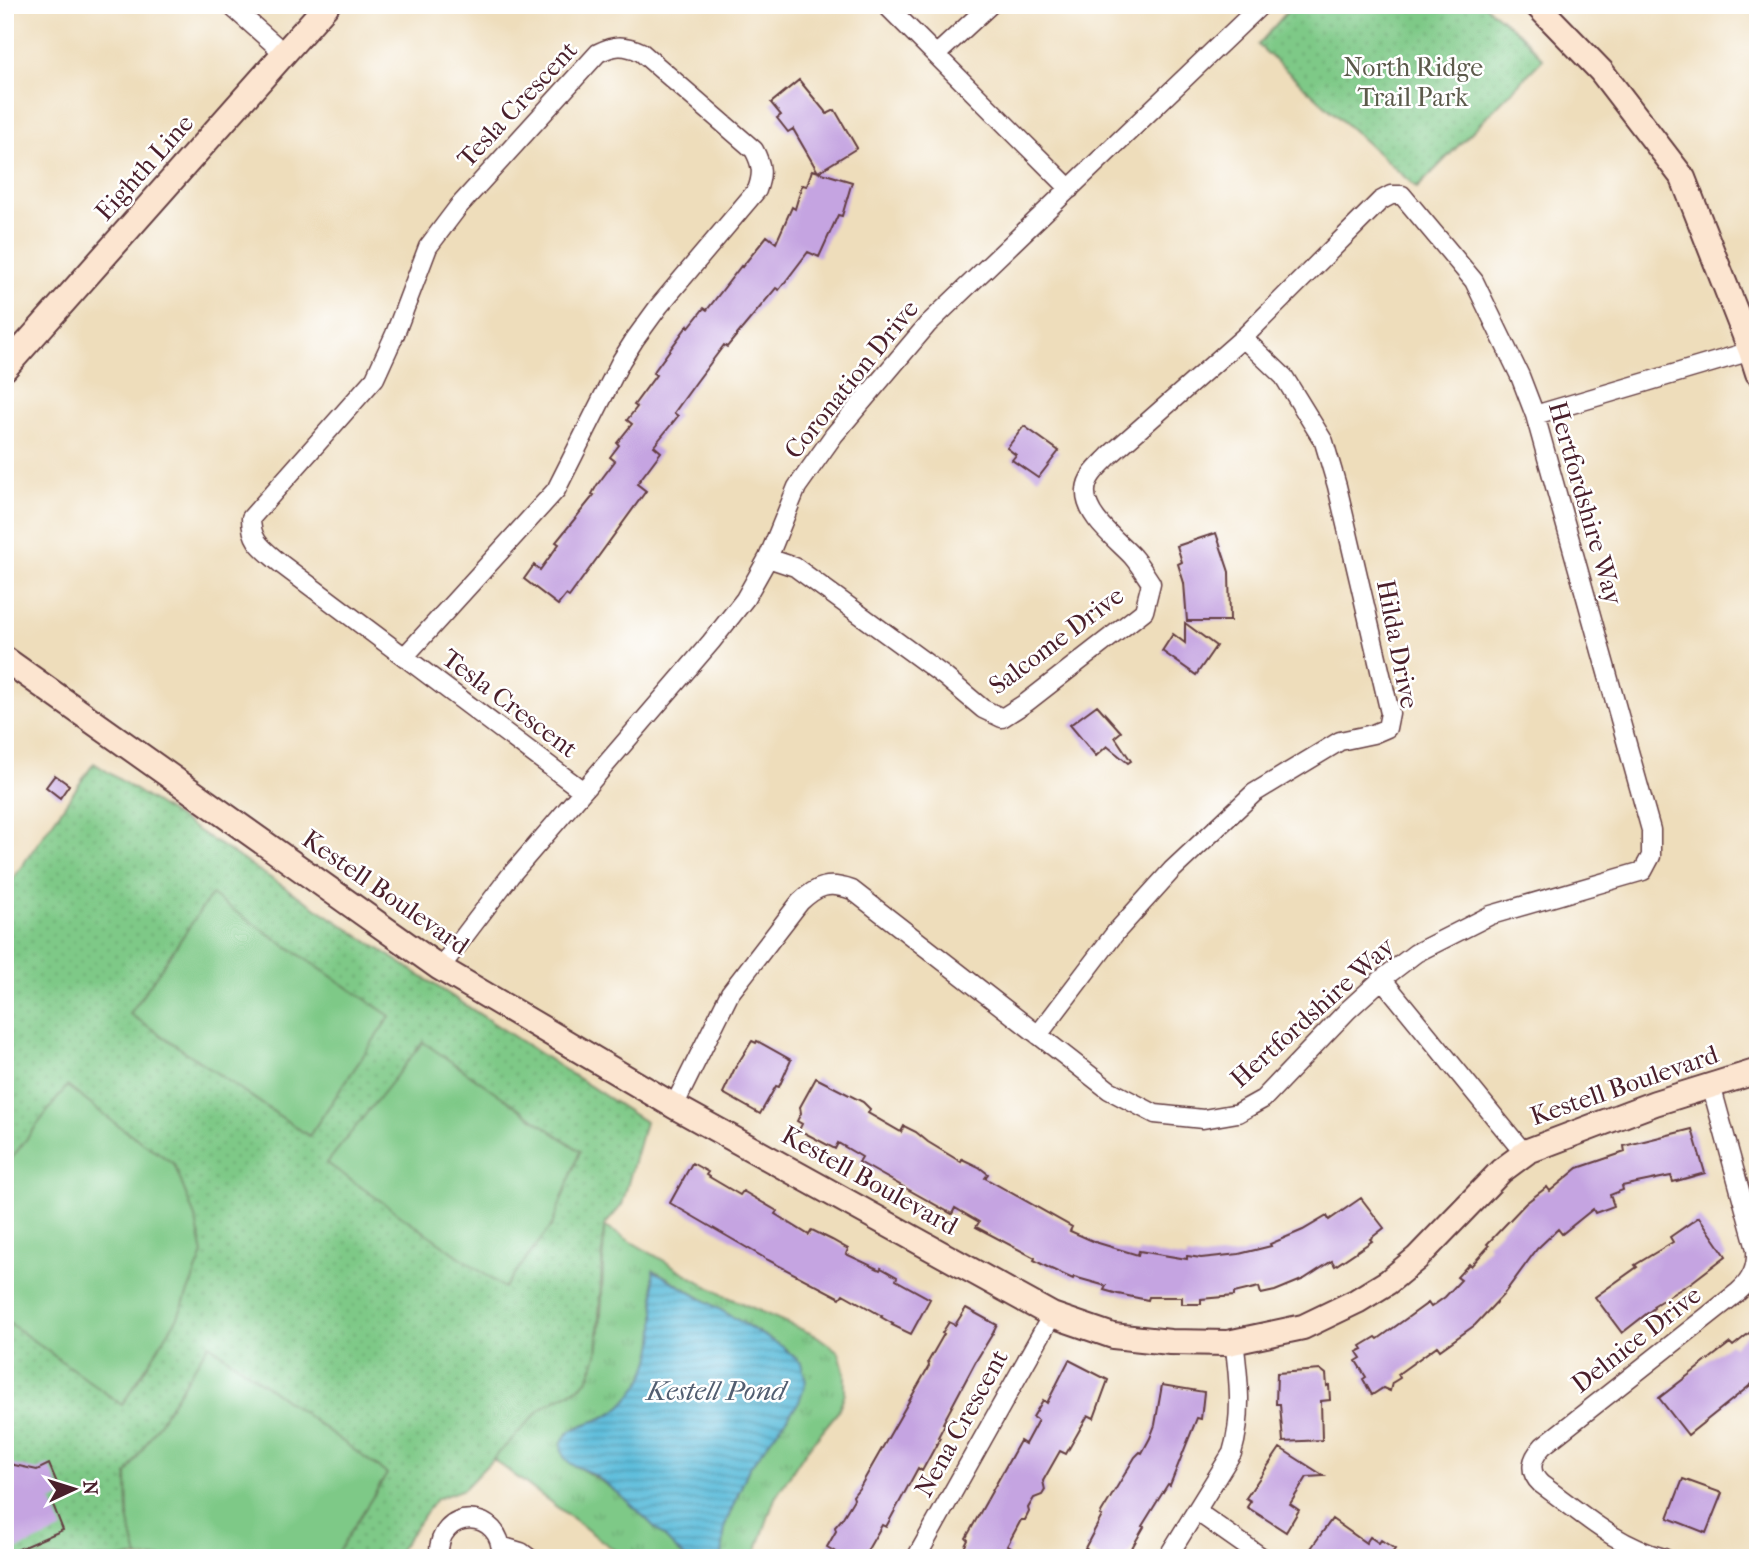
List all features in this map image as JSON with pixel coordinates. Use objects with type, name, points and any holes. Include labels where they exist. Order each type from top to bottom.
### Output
[{"type":"street","points":[[230,5],[284,53]]},
{"type":"street","name":"Eighth Line","points":[[5,368],[327,5]]},
{"type":"street","points":[[886,5],[1069,189]]},
{"type":"street","points":[[936,55],[990,5]]},
{"type":"street","name":"Coronation Drive","points":[[440,968],[510,876],[711,642],[745,598],[768,558],[797,487],[834,435],[928,324],[1261,5]]},
{"type":"street","points":[[1535,415],[1756,358],[1684,178],[1601,71],[1541,6]]},
{"type":"street","name":"Tesla Crescent","points":[[405,656],[556,491],[621,361],[635,339],[659,306],[757,190],[761,179],[761,164],[754,150],[641,52],[627,46],[613,46],[598,53],[459,206],[428,247],[375,378],[251,518],[251,533],[257,543],[281,564],[583,791]]},
{"type":"street","name":"Salcome Drive","points":[[768,558],[795,567],[944,676],[984,709],[1002,718],[1027,702],[1144,611],[1150,583],[1134,558],[1090,508],[1086,491],[1090,476],[1110,455],[1243,338],[1380,201],[1391,195],[1402,195]]},
{"type":"street","name":"Hertfordshire Way","points":[[674,1105],[730,993],[800,902],[814,889],[837,885],[852,890],[1110,1090],[1155,1114],[1203,1119],[1238,1113],[1263,1099],[1349,1010],[1382,979],[1416,953],[1491,915],[1640,872],[1645,868],[1651,856],[1651,830],[1535,415],[1520,376],[1474,281],[1402,195]]},
{"type":"street","name":"Hilda Drive","points":[[1038,1035],[1116,932],[1172,870],[1254,793],[1340,741],[1387,728],[1390,713],[1324,442],[1284,377],[1243,338]]},
{"type":"street","name":"Kestell Boulevard","points":[[5,659],[440,968],[674,1105],[1052,1315],[1113,1335],[1170,1342],[1234,1341],[1303,1327],[1357,1301],[1388,1282],[1417,1258],[1501,1171],[1524,1153],[1593,1125],[1758,1071]]},
{"type":"street","points":[[1382,979],[1524,1153]]},
{"type":"street","name":"Delnice Drive","points":[[1664,1558],[1641,1551],[1615,1538],[1536,1480],[1532,1467],[1536,1454],[1547,1443],[1738,1292],[1752,1276],[1756,1264],[1756,1249],[1711,1085]]},
{"type":"street","name":"Nena Crescent","points":[[916,1558],[1052,1315]]},
{"type":"street","points":[[1167,1558],[1232,1453],[1237,1437],[1239,1423],[1234,1341]]},
{"type":"street","points":[[1196,1511],[1263,1558]]},
{"type":"street","points":[[439,1558],[438,1546],[448,1527],[457,1521],[468,1519],[489,1525],[495,1531],[501,1552],[521,1552],[529,1558]]},
{"type":"green space","name":"North Ridge Trail Park","points":[[1293,5],[1484,5],[1519,33],[1543,59],[1417,188],[1258,45]]},
{"type":"green space","points":[[94,763],[645,1122],[622,1205],[604,1226],[597,1355],[588,1379],[578,1388],[543,1407],[464,1489],[436,1499],[393,1558],[5,1558],[5,890]]},
{"type":"green space","points":[[211,895],[390,1016],[309,1136],[130,1014]]},
{"type":"green space","points":[[423,1042],[580,1151],[552,1225],[504,1288],[327,1163]]},
{"type":"green space","points":[[67,1086],[174,1164],[196,1220],[203,1254],[178,1317],[122,1405],[5,1320],[5,1167]]},
{"type":"green space","points":[[604,1226],[723,1295],[817,1336],[839,1352],[845,1374],[845,1393],[837,1413],[805,1452],[775,1498],[754,1558],[722,1558],[725,1525],[749,1468],[799,1402],[801,1363],[783,1347],[654,1270],[656,1330],[648,1368],[627,1401],[602,1418],[575,1428],[571,1464],[618,1494],[685,1558],[625,1558],[493,1459],[541,1408],[582,1385],[593,1368],[600,1330]]},
{"type":"green space","points":[[209,1344],[387,1474],[334,1558],[138,1558],[128,1517],[127,1474]]},
{"type":"water","name":"Kestell Pond","points":[[653,1270],[783,1347],[801,1363],[806,1381],[799,1402],[749,1468],[725,1525],[722,1558],[685,1558],[618,1494],[594,1475],[572,1465],[563,1455],[561,1446],[568,1433],[619,1408],[638,1386],[646,1371],[654,1339]]},
{"type":"building","points":[[799,80],[827,114],[835,110],[857,148],[818,172],[793,129],[788,132],[777,118],[781,115],[771,103]]},
{"type":"building","points":[[812,170],[852,182],[842,216],[838,215],[819,257],[808,252],[779,290],[776,288],[727,347],[724,345],[697,381],[674,413],[678,416],[654,446],[661,452],[637,484],[646,491],[569,597],[566,595],[558,605],[524,579],[534,565],[540,570],[559,544],[556,542],[594,495],[592,494],[597,485],[615,461],[610,457],[632,424],[627,420],[637,407],[634,405],[656,375],[653,373],[688,325],[689,327],[704,308],[707,310],[767,236],[776,243],[792,207],[795,209],[802,185],[807,186]]},
{"type":"building","points":[[1024,426],[1059,451],[1038,478],[1012,460],[1016,455],[1007,448]]},
{"type":"building","points":[[1216,533],[1229,572],[1230,621],[1187,621],[1184,583],[1178,564],[1182,562],[1177,546]]},
{"type":"building","points":[[1185,623],[1216,646],[1196,675],[1162,651],[1173,634],[1185,643]]},
{"type":"building","points":[[1097,705],[1121,732],[1115,737],[1131,761],[1128,763],[1107,746],[1096,756],[1070,725]]},
{"type":"building","points":[[55,775],[69,785],[60,798],[46,787]]},
{"type":"building","points":[[752,1041],[757,1041],[791,1060],[779,1087],[776,1086],[760,1114],[723,1093]]},
{"type":"building","points":[[816,1078],[863,1102],[870,1109],[868,1113],[901,1132],[904,1126],[961,1162],[962,1159],[979,1167],[988,1174],[985,1178],[1072,1227],[1070,1231],[1138,1255],[1139,1251],[1187,1259],[1187,1256],[1201,1258],[1239,1254],[1271,1246],[1270,1244],[1327,1216],[1329,1220],[1361,1198],[1384,1228],[1370,1239],[1372,1241],[1335,1266],[1332,1261],[1304,1279],[1275,1291],[1261,1294],[1259,1287],[1234,1293],[1234,1296],[1201,1299],[1201,1304],[1182,1304],[1182,1297],[1149,1297],[1148,1300],[1118,1294],[1104,1290],[1106,1286],[1074,1277],[1073,1279],[1049,1268],[976,1227],[979,1222],[955,1208],[952,1214],[859,1162],[862,1157],[838,1143],[835,1149],[799,1130],[802,1124],[797,1121],[801,1113],[800,1107]]},
{"type":"building","points":[[1692,1129],[1705,1173],[1673,1182],[1671,1176],[1622,1186],[1623,1190],[1610,1195],[1614,1206],[1595,1213],[1593,1209],[1562,1234],[1558,1229],[1537,1249],[1503,1295],[1475,1325],[1440,1350],[1437,1346],[1398,1374],[1400,1378],[1392,1383],[1390,1391],[1383,1388],[1372,1395],[1363,1379],[1366,1377],[1356,1361],[1361,1358],[1357,1352],[1363,1349],[1361,1346],[1376,1337],[1378,1339],[1428,1303],[1431,1307],[1445,1297],[1461,1280],[1457,1277],[1469,1264],[1471,1266],[1489,1246],[1487,1244],[1526,1203],[1547,1187],[1550,1191],[1578,1168],[1625,1152],[1624,1146]]},
{"type":"building","points":[[692,1163],[708,1172],[706,1175],[740,1195],[743,1191],[777,1211],[775,1214],[809,1235],[812,1230],[832,1240],[848,1249],[846,1254],[880,1270],[881,1268],[897,1277],[896,1280],[930,1299],[911,1334],[843,1294],[840,1298],[768,1260],[670,1203]]},
{"type":"building","points":[[1699,1217],[1726,1256],[1692,1282],[1653,1306],[1654,1308],[1622,1333],[1595,1297],[1637,1267],[1635,1265],[1673,1242],[1670,1237]]},
{"type":"building","points":[[966,1308],[997,1325],[943,1423],[945,1424],[938,1437],[940,1438],[922,1471],[918,1468],[886,1527],[882,1525],[863,1558],[846,1558],[827,1547],[836,1531],[835,1527],[854,1499],[853,1496],[929,1366],[928,1362],[944,1334],[942,1333],[949,1322],[955,1325]]},
{"type":"building","points":[[1758,1326],[1758,1379],[1688,1435],[1659,1398],[1730,1343],[1733,1346]]},
{"type":"building","points":[[1069,1360],[1108,1380],[1094,1418],[1088,1415],[1066,1454],[1060,1451],[1043,1481],[1045,1490],[1042,1495],[1034,1498],[1025,1520],[1021,1520],[1007,1546],[1011,1548],[1006,1558],[959,1558],[968,1540],[966,1538],[1020,1441],[1025,1444],[1038,1420],[1033,1417],[1043,1400],[1047,1403]]},
{"type":"building","points":[[1321,1370],[1326,1374],[1330,1400],[1321,1401],[1322,1440],[1283,1442],[1280,1404],[1276,1404],[1277,1373]]},
{"type":"building","points":[[1162,1385],[1204,1392],[1201,1419],[1197,1418],[1170,1485],[1168,1484],[1142,1526],[1144,1527],[1126,1558],[1101,1558],[1085,1548],[1102,1516],[1100,1515],[1135,1457],[1142,1453],[1150,1438]]},
{"type":"building","points":[[1280,1448],[1324,1476],[1307,1477],[1290,1504],[1299,1510],[1286,1532],[1247,1507],[1251,1501],[1246,1498]]},
{"type":"building","points":[[5,1463],[37,1470],[49,1464],[63,1497],[52,1502],[63,1530],[5,1555]]},
{"type":"building","points":[[1683,1479],[1722,1493],[1706,1533],[1668,1518]]},
{"type":"building","points":[[1332,1519],[1366,1543],[1370,1537],[1379,1543],[1381,1540],[1395,1549],[1392,1553],[1400,1558],[1318,1558],[1309,1551]]}]
